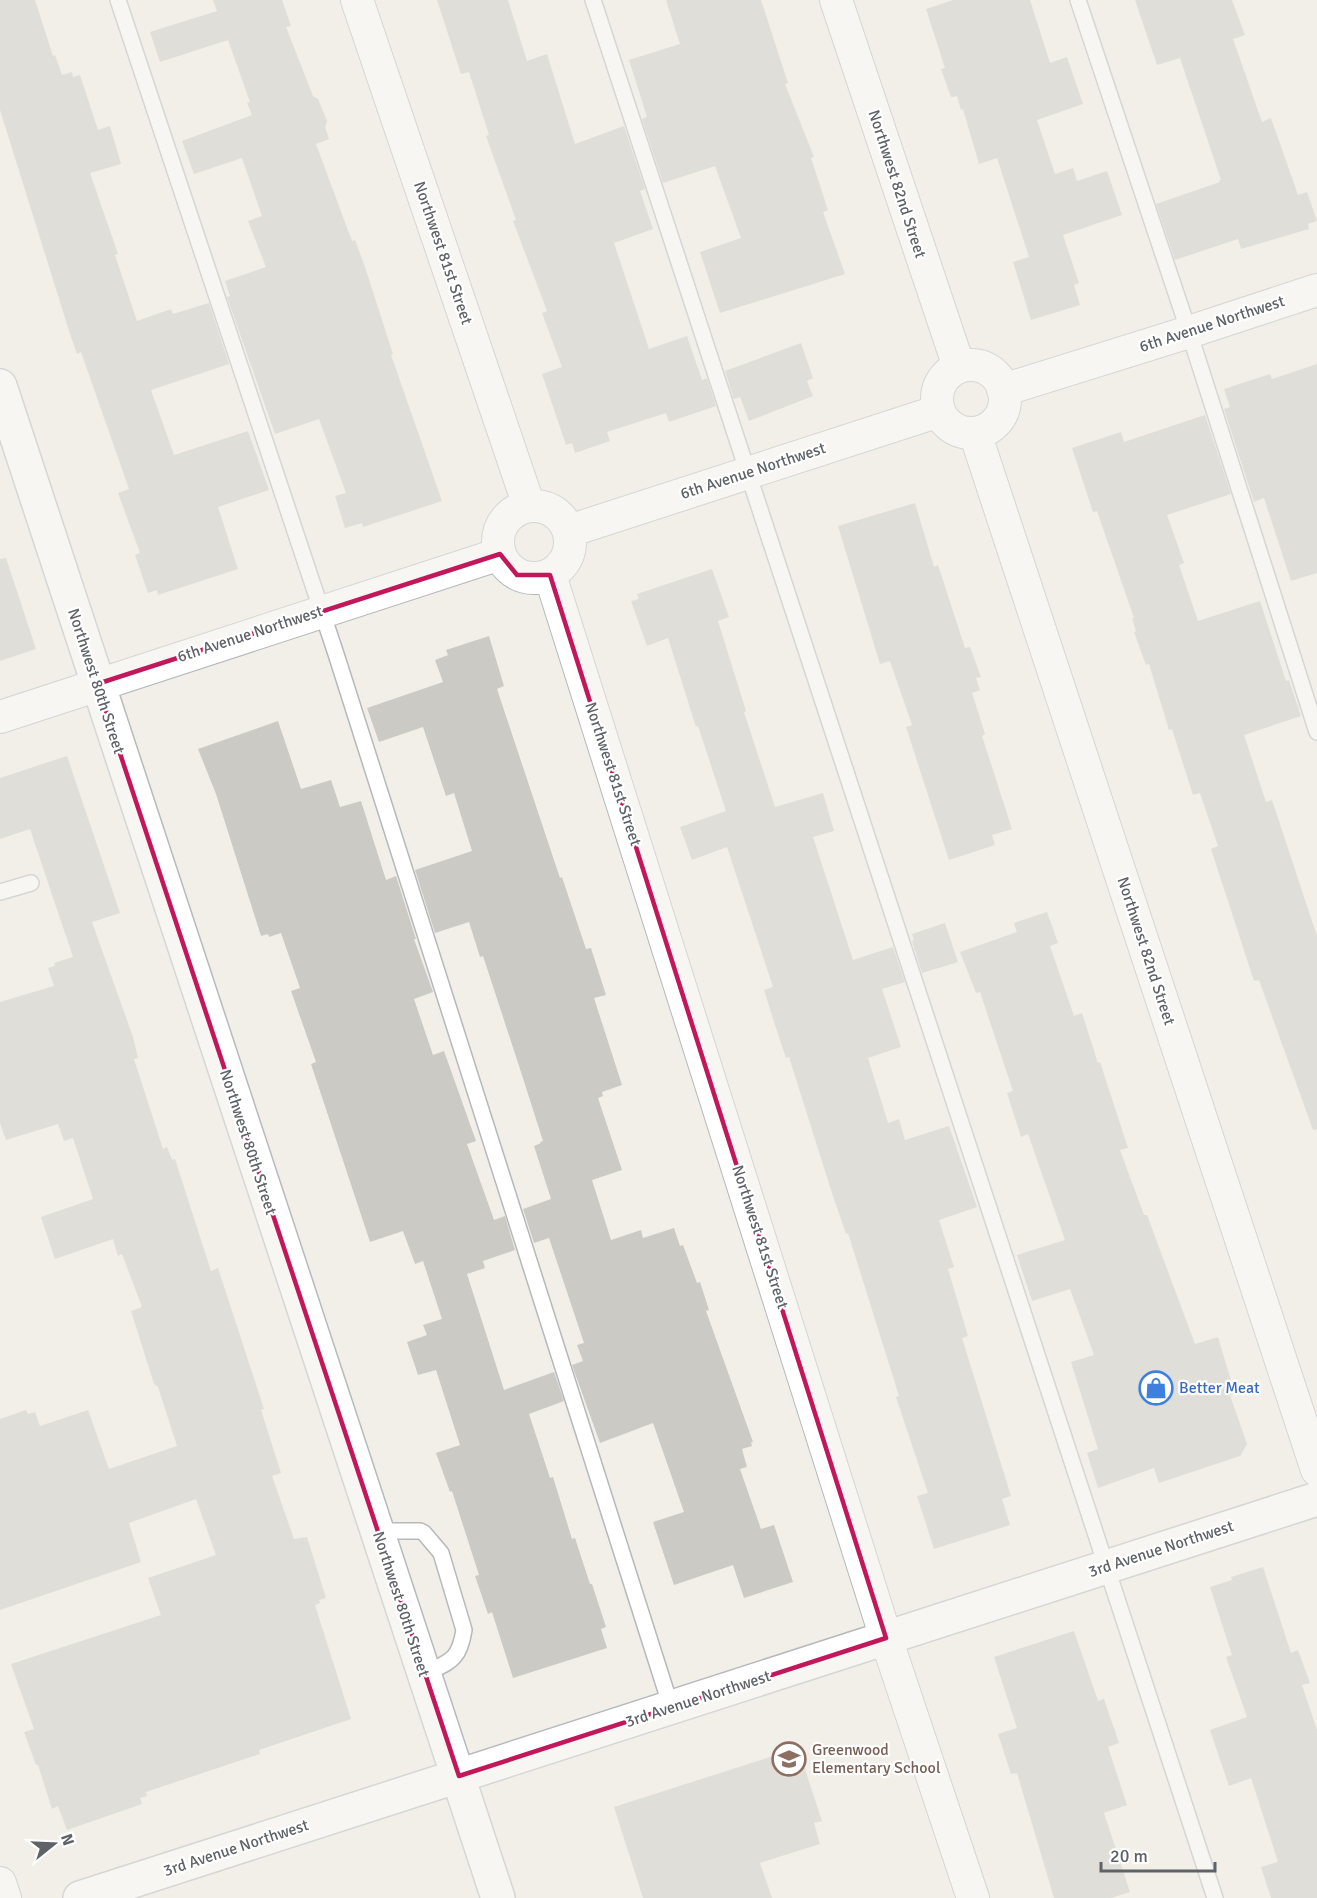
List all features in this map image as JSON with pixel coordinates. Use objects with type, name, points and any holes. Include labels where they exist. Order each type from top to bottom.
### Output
[{"type":"street","name":"Northwest 81st Street","points":[[357,0],[529,506]]},
{"type":"street","name":"Northwest 82nd Street","points":[[836,0],[959,367]]},
{"type":"street","name":"6th Avenue Northwest","points":[[1003,390],[1317,290]]},
{"type":"street","points":[[975,365],[986,368],[995,375],[1003,390],[1005,405],[1001,416],[995,424],[975,433],[964,433],[953,429],[939,411],[936,400],[939,386],[944,378],[959,367],[975,365]]},
{"type":"street","name":"Northwest 80th Street","points":[[0,386],[498,1898]]},
{"type":"street","name":"6th Avenue Northwest","points":[[568,531],[939,411]]},
{"type":"street","name":"Northwest 82nd Street","points":[[975,433],[1317,1470]]},
{"type":"street","points":[[529,506],[540,506],[554,512],[562,518],[568,531],[571,541],[564,565],[542,579],[530,579],[508,569],[498,548],[498,536],[508,516],[518,509],[529,506]]},
{"type":"street","name":"6th Avenue Northwest","points":[[0,717],[500,554]]},
{"type":"street","name":"Northwest 81st Street","points":[[550,575],[886,1638],[973,1898]]},
{"type":"street","name":"3rd Avenue Northwest","points":[[80,1898],[1317,1499]]},
{"type":"street","points":[[0,1883],[5,1898]]},
{"type":"lane","points":[[118,0],[322,611],[671,1707]]},
{"type":"lane","points":[[593,0],[1215,1898]]},
{"type":"lane","points":[[1078,0],[1189,332],[1317,732]]},
{"type":"lane","points":[[0,892],[31,883]]},
{"type":"lane","points":[[377,1531],[420,1531],[441,1552],[464,1630],[462,1644],[453,1660],[424,1674]]},
{"type":"highlighted area","points":[[500,554],[517,575],[550,575],[886,1638],[459,1776],[97,684]]},
{"type":"building","points":[[0,0],[35,0],[53,56],[55,55],[62,75],[72,72],[73,77],[80,75],[98,130],[110,126],[121,164],[90,173],[118,254],[115,255],[137,321],[171,309],[173,314],[209,303],[229,364],[151,390],[174,455],[248,431],[269,490],[218,507],[238,569],[158,595],[157,590],[148,593],[135,555],[140,553],[118,493],[129,489],[81,352],[77,354],[70,334],[0,110]]},
{"type":"building","points":[[213,0],[282,0],[291,26],[286,27],[313,96],[318,99],[327,121],[325,127],[329,139],[316,144],[352,241],[355,240],[365,267],[393,354],[391,355],[442,501],[363,527],[362,523],[345,528],[335,496],[346,493],[319,419],[275,434],[227,297],[230,296],[225,281],[266,267],[248,221],[262,216],[242,158],[194,174],[182,141],[252,115],[247,103],[250,102],[228,40],[160,62],[150,32],[217,11]]},
{"type":"building","points":[[437,0],[508,0],[527,61],[547,54],[575,144],[624,126],[645,189],[640,191],[653,229],[614,243],[649,349],[687,336],[702,380],[707,378],[716,406],[669,422],[666,413],[607,432],[610,441],[575,453],[572,443],[566,445],[542,374],[562,367],[542,313],[547,311],[513,221],[516,220],[486,136],[489,135],[469,72],[461,74]]},
{"type":"building","points":[[666,0],[761,0],[788,83],[785,84],[814,157],[811,158],[828,210],[823,212],[845,274],[720,313],[700,252],[741,238],[715,166],[663,183],[642,119],[647,117],[629,60],[680,44]]},
{"type":"building","points":[[953,0],[1030,0],[1050,63],[1067,57],[1083,104],[1037,120],[1055,174],[1073,168],[1077,181],[1107,171],[1122,215],[1063,235],[1079,283],[1074,285],[1080,305],[1031,320],[1013,262],[1029,257],[997,158],[979,164],[963,109],[961,110],[957,96],[951,97],[941,69],[945,68],[926,9]]},
{"type":"building","points":[[1135,0],[1232,0],[1245,35],[1233,39],[1262,122],[1271,118],[1298,195],[1307,192],[1317,221],[1308,224],[1309,229],[1241,249],[1238,239],[1175,260],[1156,204],[1221,180],[1180,58],[1157,65]]},
{"type":"building","points":[[801,343],[813,378],[807,381],[813,396],[749,421],[740,397],[734,399],[725,371]]},
{"type":"building","points":[[1317,364],[1317,573],[1291,581],[1264,498],[1254,502],[1224,409],[1230,407],[1224,389],[1270,374],[1272,379]]},
{"type":"building","points":[[1205,415],[1231,494],[1167,515],[1184,563],[1179,565],[1198,621],[1260,601],[1286,681],[1289,680],[1301,716],[1244,735],[1266,802],[1272,800],[1317,936],[1317,1129],[1313,1130],[1259,980],[1254,981],[1211,849],[1218,846],[1200,793],[1193,795],[1172,729],[1169,730],[1149,664],[1146,665],[1134,632],[1136,631],[1132,618],[1134,618],[1097,511],[1093,512],[1072,448],[1121,432],[1124,442]]},
{"type":"building","points":[[915,503],[934,567],[938,565],[965,648],[970,647],[981,677],[976,678],[980,690],[972,693],[985,734],[982,736],[1012,829],[992,835],[995,845],[949,860],[906,727],[912,725],[890,661],[880,664],[838,526]]},
{"type":"building","points":[[6,558],[36,649],[0,661],[0,559]]},
{"type":"building","points":[[712,569],[729,617],[718,621],[746,711],[744,712],[775,807],[823,793],[834,831],[813,837],[853,960],[893,947],[905,982],[882,989],[901,1047],[868,1058],[888,1123],[899,1119],[905,1140],[949,1126],[977,1207],[939,1220],[954,1267],[948,1269],[968,1336],[962,1338],[1011,1496],[1002,1499],[1010,1525],[934,1549],[917,1496],[928,1493],[896,1397],[899,1396],[848,1233],[846,1234],[789,1057],[786,1058],[764,990],[773,987],[727,847],[692,860],[680,827],[726,811],[668,638],[647,646],[631,601],[639,599],[637,594]]},
{"type":"building","points":[[489,636],[504,686],[497,689],[560,878],[562,877],[586,949],[591,948],[606,995],[594,998],[622,1085],[602,1092],[603,1096],[598,1098],[622,1170],[592,1180],[611,1240],[641,1230],[643,1238],[674,1228],[697,1283],[700,1282],[709,1310],[706,1311],[753,1442],[751,1442],[752,1446],[742,1449],[747,1467],[740,1469],[761,1529],[774,1525],[793,1582],[744,1598],[733,1565],[674,1585],[653,1522],[684,1512],[653,1423],[600,1443],[572,1365],[583,1361],[577,1345],[584,1343],[549,1238],[534,1243],[523,1209],[551,1199],[534,1146],[543,1141],[521,1072],[483,956],[480,957],[469,922],[435,933],[415,870],[472,851],[454,793],[446,796],[423,727],[379,742],[367,708],[443,682],[435,660],[448,655],[446,650]]},
{"type":"building","points":[[278,721],[301,789],[331,780],[340,807],[361,801],[386,880],[396,876],[416,939],[414,939],[433,992],[414,999],[433,1055],[444,1051],[476,1141],[467,1144],[494,1220],[505,1216],[515,1250],[483,1261],[485,1268],[467,1274],[504,1390],[554,1372],[564,1401],[529,1414],[550,1478],[553,1477],[572,1539],[575,1538],[590,1584],[592,1584],[606,1627],[601,1629],[607,1648],[513,1678],[492,1612],[488,1614],[475,1576],[479,1575],[452,1491],[450,1492],[436,1453],[460,1445],[436,1370],[418,1375],[407,1342],[427,1335],[423,1325],[442,1319],[423,1261],[415,1264],[403,1231],[370,1242],[311,1064],[316,1062],[291,991],[300,988],[281,933],[269,937],[268,934],[261,936],[216,794],[198,749]]},
{"type":"building","points":[[67,756],[120,913],[92,922],[133,1037],[138,1058],[134,1059],[163,1149],[167,1147],[172,1160],[175,1159],[211,1271],[218,1268],[264,1409],[261,1410],[281,1473],[272,1476],[294,1539],[307,1537],[326,1598],[319,1600],[320,1603],[315,1605],[351,1719],[259,1750],[260,1754],[146,1792],[147,1796],[140,1798],[142,1804],[67,1830],[58,1806],[52,1809],[38,1765],[36,1765],[24,1732],[34,1729],[11,1664],[161,1615],[148,1578],[216,1555],[196,1499],[129,1523],[141,1562],[0,1610],[0,1419],[26,1410],[28,1414],[35,1412],[40,1426],[88,1410],[109,1469],[177,1446],[131,1311],[142,1307],[122,1254],[118,1256],[113,1239],[55,1259],[41,1217],[93,1199],[73,1138],[64,1141],[58,1124],[6,1140],[0,1123],[0,1002],[54,986],[48,968],[55,966],[54,963],[73,957],[30,829],[0,839],[0,778]]},
{"type":"building","points":[[1047,912],[1058,943],[1050,946],[1074,1016],[1082,1013],[1098,1063],[1100,1062],[1128,1148],[1120,1150],[1144,1215],[1147,1215],[1195,1344],[1218,1337],[1235,1394],[1230,1395],[1247,1444],[1240,1456],[1159,1483],[1154,1468],[1098,1488],[1087,1453],[1098,1449],[1071,1362],[1094,1355],[1070,1289],[1032,1301],[1017,1255],[1065,1240],[1028,1134],[1021,1137],[1007,1093],[1013,1091],[980,992],[976,993],[960,952],[1017,932],[1014,923]]},
{"type":"building","points":[[945,923],[958,962],[922,973],[912,934]]},
{"type":"building","points":[[1263,1567],[1291,1653],[1298,1650],[1310,1683],[1302,1685],[1317,1730],[1317,1898],[1271,1898],[1261,1867],[1278,1862],[1251,1778],[1229,1786],[1210,1730],[1247,1717],[1226,1657],[1232,1655],[1210,1587],[1232,1580],[1231,1577]]},
{"type":"building","points":[[1074,1631],[1098,1701],[1104,1699],[1119,1743],[1108,1747],[1127,1805],[1104,1813],[1130,1892],[1111,1898],[1054,1898],[1017,1773],[1011,1774],[998,1734],[1017,1728],[994,1657]]},
{"type":"building","points":[[798,1748],[822,1821],[814,1823],[820,1844],[760,1863],[772,1898],[643,1898],[614,1807]]},
{"type":"place","name":"Better Meat","points":[[1156,1388]]},
{"type":"place","name":"Greenwood Elementary School","points":[[789,1759]]}]
